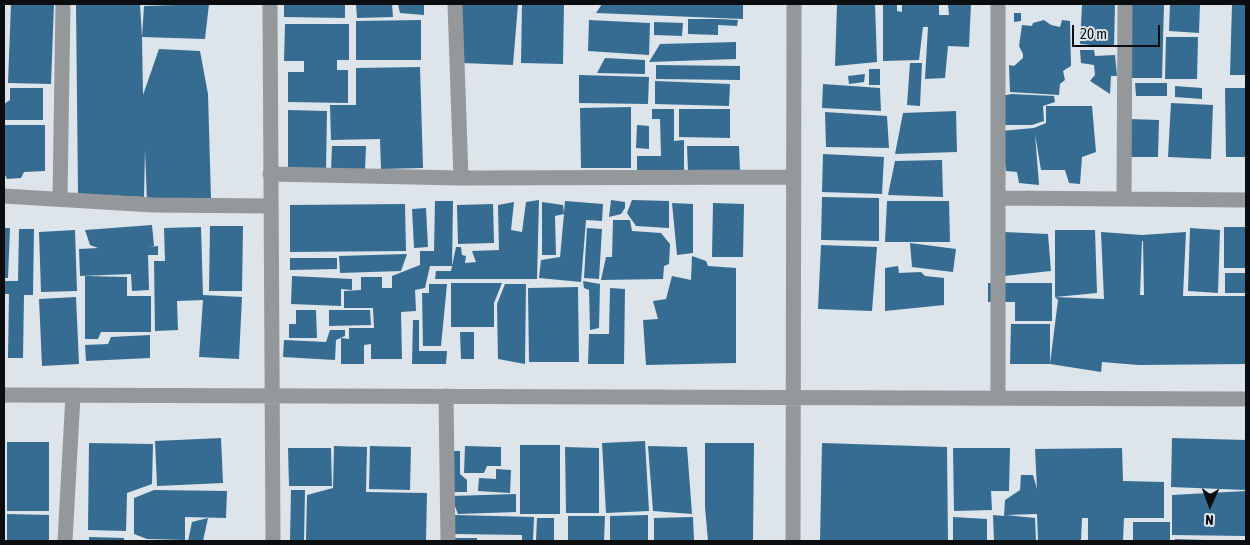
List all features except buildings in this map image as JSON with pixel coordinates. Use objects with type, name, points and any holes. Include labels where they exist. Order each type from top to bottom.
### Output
[{"type":"street","points":[[60,200],[63,4]]},
{"type":"street","points":[[270,4],[273,541]]},
{"type":"street","points":[[455,4],[461,178]]},
{"type":"street","points":[[793,541],[794,4]]},
{"type":"street","points":[[998,4],[998,398]]},
{"type":"street","points":[[1124,4],[1124,198]]},
{"type":"street","points":[[270,174],[461,178],[794,177]]},
{"type":"street","points":[[4,196],[153,205],[270,206]]},
{"type":"street","points":[[998,198],[1246,200]]},
{"type":"street","points":[[4,395],[1246,399]]},
{"type":"street","points":[[65,541],[74,395]]},
{"type":"street","points":[[446,396],[448,541]]}]
